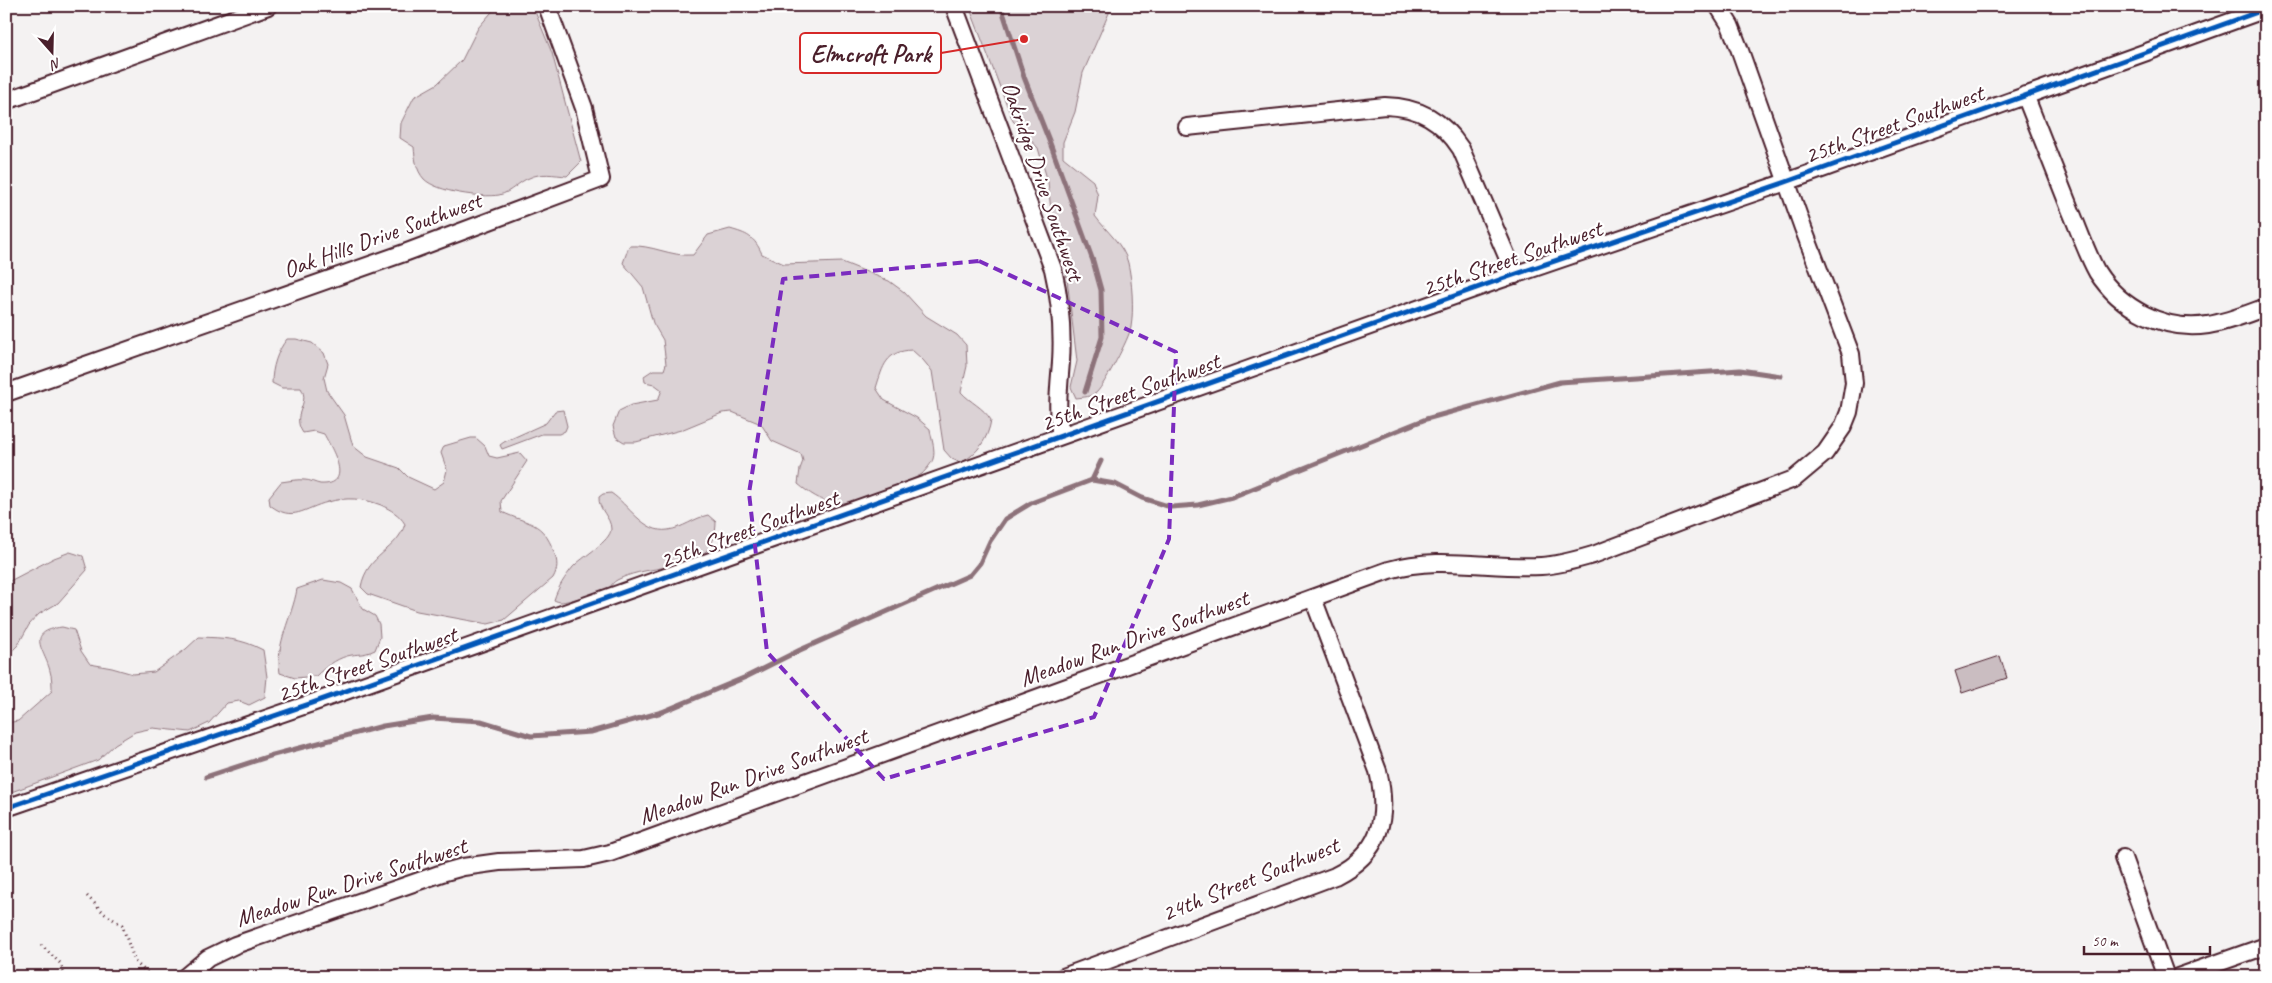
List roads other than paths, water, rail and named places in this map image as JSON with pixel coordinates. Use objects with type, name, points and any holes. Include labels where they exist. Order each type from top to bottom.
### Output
[{"type":"street","points":[[6,101],[268,6]]},
{"type":"street","name":"Oak Hills Drive Southwest","points":[[6,393],[408,252],[601,179],[584,108],[547,6]]},
{"type":"street","name":"Oakridge Drive Southwest","points":[[954,6],[1053,269],[1060,312],[1061,361],[1057,416],[1061,435]]},
{"type":"street","name":"Meadow Run Drive Southwest","points":[[185,977],[208,958],[235,945],[445,872],[499,862],[568,860],[610,853],[1388,570],[1411,564],[1439,562],[1539,566],[1580,559],[1784,484],[1816,463],[1843,428],[1852,397],[1854,368],[1846,339],[1786,182],[1739,48],[1730,25],[1718,6]]},
{"type":"street","name":"25th Street Southwest","points":[[6,808],[331,696],[1515,275],[1786,182],[2266,9]]},
{"type":"street","points":[[2025,95],[2086,248],[2098,272],[2115,294],[2136,310],[2153,319],[2182,326],[2208,325],[2266,307]]},
{"type":"street","points":[[1187,126],[1385,106],[1407,107],[1431,117],[1452,135],[1461,149],[1515,275]]},
{"type":"street","name":"24th Street Southwest","points":[[1063,977],[1335,876],[1355,863],[1372,844],[1382,821],[1384,799],[1382,787],[1378,771],[1313,598]]},
{"type":"street","points":[[2123,858],[2166,977]]},
{"type":"street","points":[[2178,977],[2266,946]]},
{"type":"waterway","points":[[1001,6],[1024,77],[1093,261],[1101,290],[1102,337],[1085,392]]},
{"type":"waterway","points":[[206,777],[273,755],[383,726],[433,718],[481,721],[531,736],[591,732],[662,712],[746,677],[800,650],[970,575],[980,563],[990,541],[1005,519],[1031,503],[1092,480],[1115,484],[1142,498],[1171,507],[1198,505],[1232,497],[1426,419],[1560,382],[1740,370],[1781,376]]},
{"type":"waterway","points":[[1092,480],[1101,461]]},
{"type":"place","name":"Elmcroft Park","points":[[1024,39]]}]
